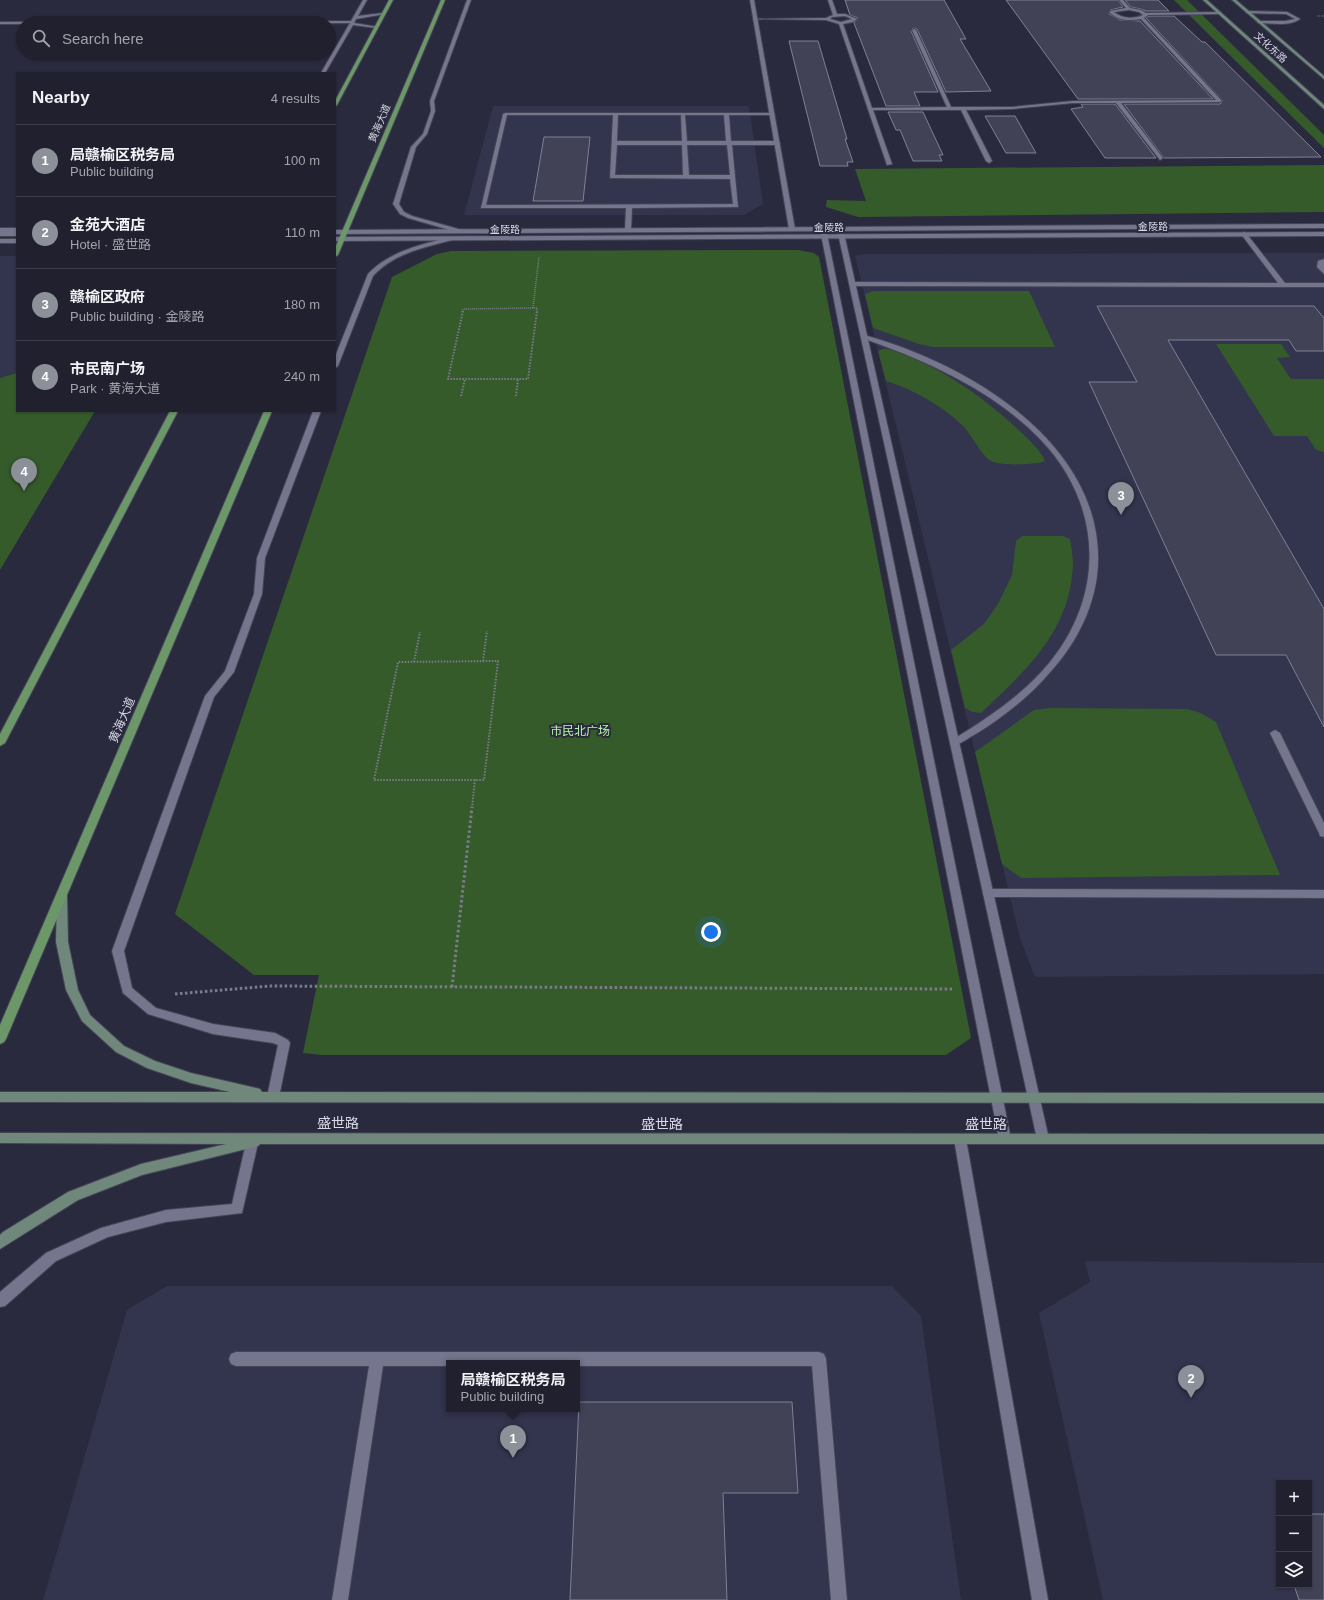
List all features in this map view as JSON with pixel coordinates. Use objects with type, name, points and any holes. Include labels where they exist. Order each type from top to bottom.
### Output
[{"type":"main road","points":[[336,103],[390,0]]},
{"type":"main road","name":"黄海大道","points":[[336,249],[338,239],[345,232],[444,0]]},
{"type":"main road","name":"文化东路","points":[[1205,0],[1324,108]]},
{"type":"main road","name":"文化东路","points":[[1234,0],[1324,78]]},
{"type":"main road","points":[[0,743],[173,412]]},
{"type":"main road","name":"黄海大道","points":[[0,1039],[268,412]]},
{"type":"main road","points":[[62,894],[62,942],[72,990],[86,1018],[120,1049],[151,1065],[191,1078],[273,1097]]},
{"type":"main road","name":"盛世路","points":[[0,1096],[1324,1098]]},
{"type":"main road","name":"盛世路","points":[[0,1138],[1324,1139]]},
{"type":"main road","points":[[0,1243],[8,1236],[72,1196],[141,1170],[270,1138]]},
{"type":"street","points":[[336,51],[365,0]]},
{"type":"street","points":[[460,231],[402,214],[396,204],[414,147],[425,134],[433,111],[432,101],[469,0]]},
{"type":"street","points":[[752,0],[792,229]]},
{"type":"street","points":[[830,0],[835,15]]},
{"type":"street","points":[[1120,0],[1129,9]]},
{"type":"street","points":[[870,109],[1012,108],[1073,102],[1220,101],[1144,16],[1140,11],[1129,9],[1111,12],[1114,16],[1119,17],[1144,16],[1220,13]]},
{"type":"street","points":[[1247,12],[1286,13],[1298,18],[1296,21],[1288,22],[1258,22]]},
{"type":"street","points":[[336,21],[353,21],[383,14]]},
{"type":"street","points":[[755,18],[827,18],[835,15],[850,16],[855,19],[851,22],[841,23],[831,21],[827,18]]},
{"type":"street","points":[[353,21],[376,27]]},
{"type":"street","points":[[0,23],[16,23]]},
{"type":"street","points":[[841,23],[889,164]]},
{"type":"street","points":[[914,30],[950,109]]},
{"type":"street","points":[[325,72],[331,60]]},
{"type":"street","points":[[1117,101],[1160,158]]},
{"type":"street","points":[[964,109],[989,161]]},
{"type":"street","points":[[726,114],[736,206],[482,206],[505,114],[726,114],[772,114]]},
{"type":"street","points":[[616,114],[612,177],[733,177]]},
{"type":"street","points":[[683,114],[686,177]]},
{"type":"street","points":[[614,143],[777,143]]},
{"type":"street","points":[[628,230],[629,206]]},
{"type":"street","name":"金陵路","points":[[841,233],[1324,226]]},
{"type":"street","name":"金陵路","points":[[336,232],[792,229],[823,233]]},
{"type":"street","points":[[0,230],[16,230]]},
{"type":"street","points":[[823,233],[1005,1139]]},
{"type":"street","name":"金陵路","points":[[338,239],[542,238],[823,233],[1324,234]]},
{"type":"street","points":[[841,233],[1043,1139]]},
{"type":"street","points":[[0,234],[16,234]]},
{"type":"street","points":[[1244,234],[1283,285]]},
{"type":"street","points":[[336,363],[370,276],[375,269],[383,261],[402,253],[450,239]]},
{"type":"street","points":[[0,241],[16,241]]},
{"type":"street","points":[[1324,261],[1320,262],[1320,267],[1324,272]]},
{"type":"street","points":[[852,284],[1324,285]]},
{"type":"street","points":[[864,337],[909,353],[961,377],[1006,406],[1040,436],[1060,459],[1074,479],[1092,522],[1095,544],[1095,568],[1091,591],[1083,615],[1071,639],[1054,663],[1032,686],[1004,710],[955,742]]},
{"type":"street","points":[[273,1097],[284,1043],[275,1038],[213,1029],[152,1011],[128,990],[118,951],[210,696],[229,672],[258,594],[261,558],[318,412]]},
{"type":"street","points":[[1275,733],[1324,834]]},
{"type":"street","points":[[988,893],[1324,894]]},
{"type":"street","points":[[960,1139],[1040,1600]]},
{"type":"street","points":[[0,1302],[51,1257],[106,1232],[166,1216],[204,1211],[237,1209],[252,1143]]},
{"type":"street","points":[[236,1359],[819,1359],[839,1600]]},
{"type":"street","points":[[340,1600],[377,1359]]},
{"type":"path","points":[[533,308],[542,238]]},
{"type":"path","points":[[463,308],[537,308],[528,379],[518,379],[448,379],[463,308]]},
{"type":"path","points":[[461,396],[465,379]]},
{"type":"path","points":[[516,396],[518,379]]},
{"type":"path","points":[[483,661],[487,631]]},
{"type":"path","points":[[414,662],[420,632]]},
{"type":"path","points":[[483,661],[498,661],[484,780],[374,780],[398,662],[483,661]]},
{"type":"path","points":[[452,987],[475,779]]},
{"type":"path","points":[[136,997],[270,986],[975,989]]},
{"type":"shaded area","points":[[493,106],[749,106],[763,204],[744,215],[464,215]]},
{"type":"shaded area","points":[[1324,253],[1324,974],[1035,977],[1020,938],[855,256],[863,254]]},
{"type":"shaded area","points":[[0,256],[16,256],[16,373],[0,378]]},
{"type":"shaded area","points":[[1085,1261],[1324,1263],[1324,1600],[1103,1600],[1039,1313],[1090,1282]]},
{"type":"shaded area","points":[[167,1286],[892,1286],[921,1316],[961,1600],[43,1600],[127,1310]]},
{"type":"green space","points":[[1174,0],[1187,0],[1324,135],[1324,148]]},
{"type":"green space","points":[[1324,165],[1324,212],[858,217],[826,207],[827,200],[866,201],[855,169]]},
{"type":"green space","name":"市民北广场","points":[[798,250],[814,253],[819,257],[971,1038],[946,1055],[322,1055],[303,1053],[319,975],[254,975],[175,914],[392,277],[437,254],[451,251]]},
{"type":"green space","points":[[874,291],[1029,291],[1055,347],[933,347],[919,344],[873,328],[865,294]]},
{"type":"green space","points":[[1216,344],[1281,344],[1290,357],[1277,358],[1291,379],[1324,379],[1324,452],[1316,450],[1307,436],[1274,436]]},
{"type":"green space","points":[[884,349],[898,352],[913,358],[958,382],[999,412],[1033,444],[1045,461],[1034,463],[1002,464],[991,461],[984,455],[964,427],[948,413],[906,388],[886,381],[878,351]]},
{"type":"green space","points":[[16,373],[16,412],[94,412],[0,570],[0,378]]},
{"type":"green space","points":[[1022,536],[1063,536],[1070,539],[1073,563],[1070,587],[1064,609],[1055,629],[1044,647],[1030,664],[981,713],[973,712],[965,708],[951,650],[984,624],[998,604],[1012,575],[1016,541]]},
{"type":"green space","points":[[1050,708],[1187,709],[1201,713],[1216,722],[1280,875],[1021,878],[1002,864],[975,752],[1034,710]]},
{"type":"building","points":[[845,0],[944,0],[966,39],[960,39],[991,91],[946,92],[917,29],[913,28],[911,31],[938,92],[914,92],[920,106],[886,106],[854,23],[858,18],[850,15]]},
{"type":"building","points":[[1006,0],[1118,0],[1123,7],[1110,10],[1109,14],[1120,20],[1140,21],[1213,99],[1078,99]]},
{"type":"building","points":[[1125,0],[1158,0],[1169,11],[1146,11],[1131,7]]},
{"type":"building","points":[[1149,16],[1174,16],[1202,42],[1205,42],[1321,157],[1164,158],[1124,104],[1220,104],[1223,101],[1146,18]]},
{"type":"building","points":[[789,41],[818,41],[847,139],[845,139],[853,162],[847,162],[848,166],[820,166]]},
{"type":"building","points":[[1081,104],[1115,104],[1156,158],[1105,158],[1071,109],[1083,107]]},
{"type":"building","points":[[888,112],[923,112],[943,155],[939,155],[942,161],[913,161],[900,130],[896,130]]},
{"type":"building","points":[[985,116],[1015,116],[1036,153],[1006,153]]},
{"type":"building","points":[[544,137],[590,137],[583,201],[533,201]]},
{"type":"building","points":[[1097,306],[1314,306],[1324,318],[1324,351],[1296,351],[1289,340],[1168,340],[1324,609],[1324,727],[1286,655],[1216,655],[1089,382],[1137,382]]},
{"type":"building","points":[[580,1402],[792,1402],[798,1493],[723,1493],[727,1600],[570,1600]]},
{"type":"building","points":[[1312,1514],[1324,1514],[1324,1600],[1299,1600],[1295,1588],[1312,1588]]},
{"type":"place","name":"市民南广场","points":[[24,491]]},
{"type":"place","name":"赣榆区政府","points":[[1121,515]]},
{"type":"place","name":"金苑大酒店","points":[[1191,1398]]},
{"type":"place","name":"局赣榆区税务局","points":[[513,1458]]}]
